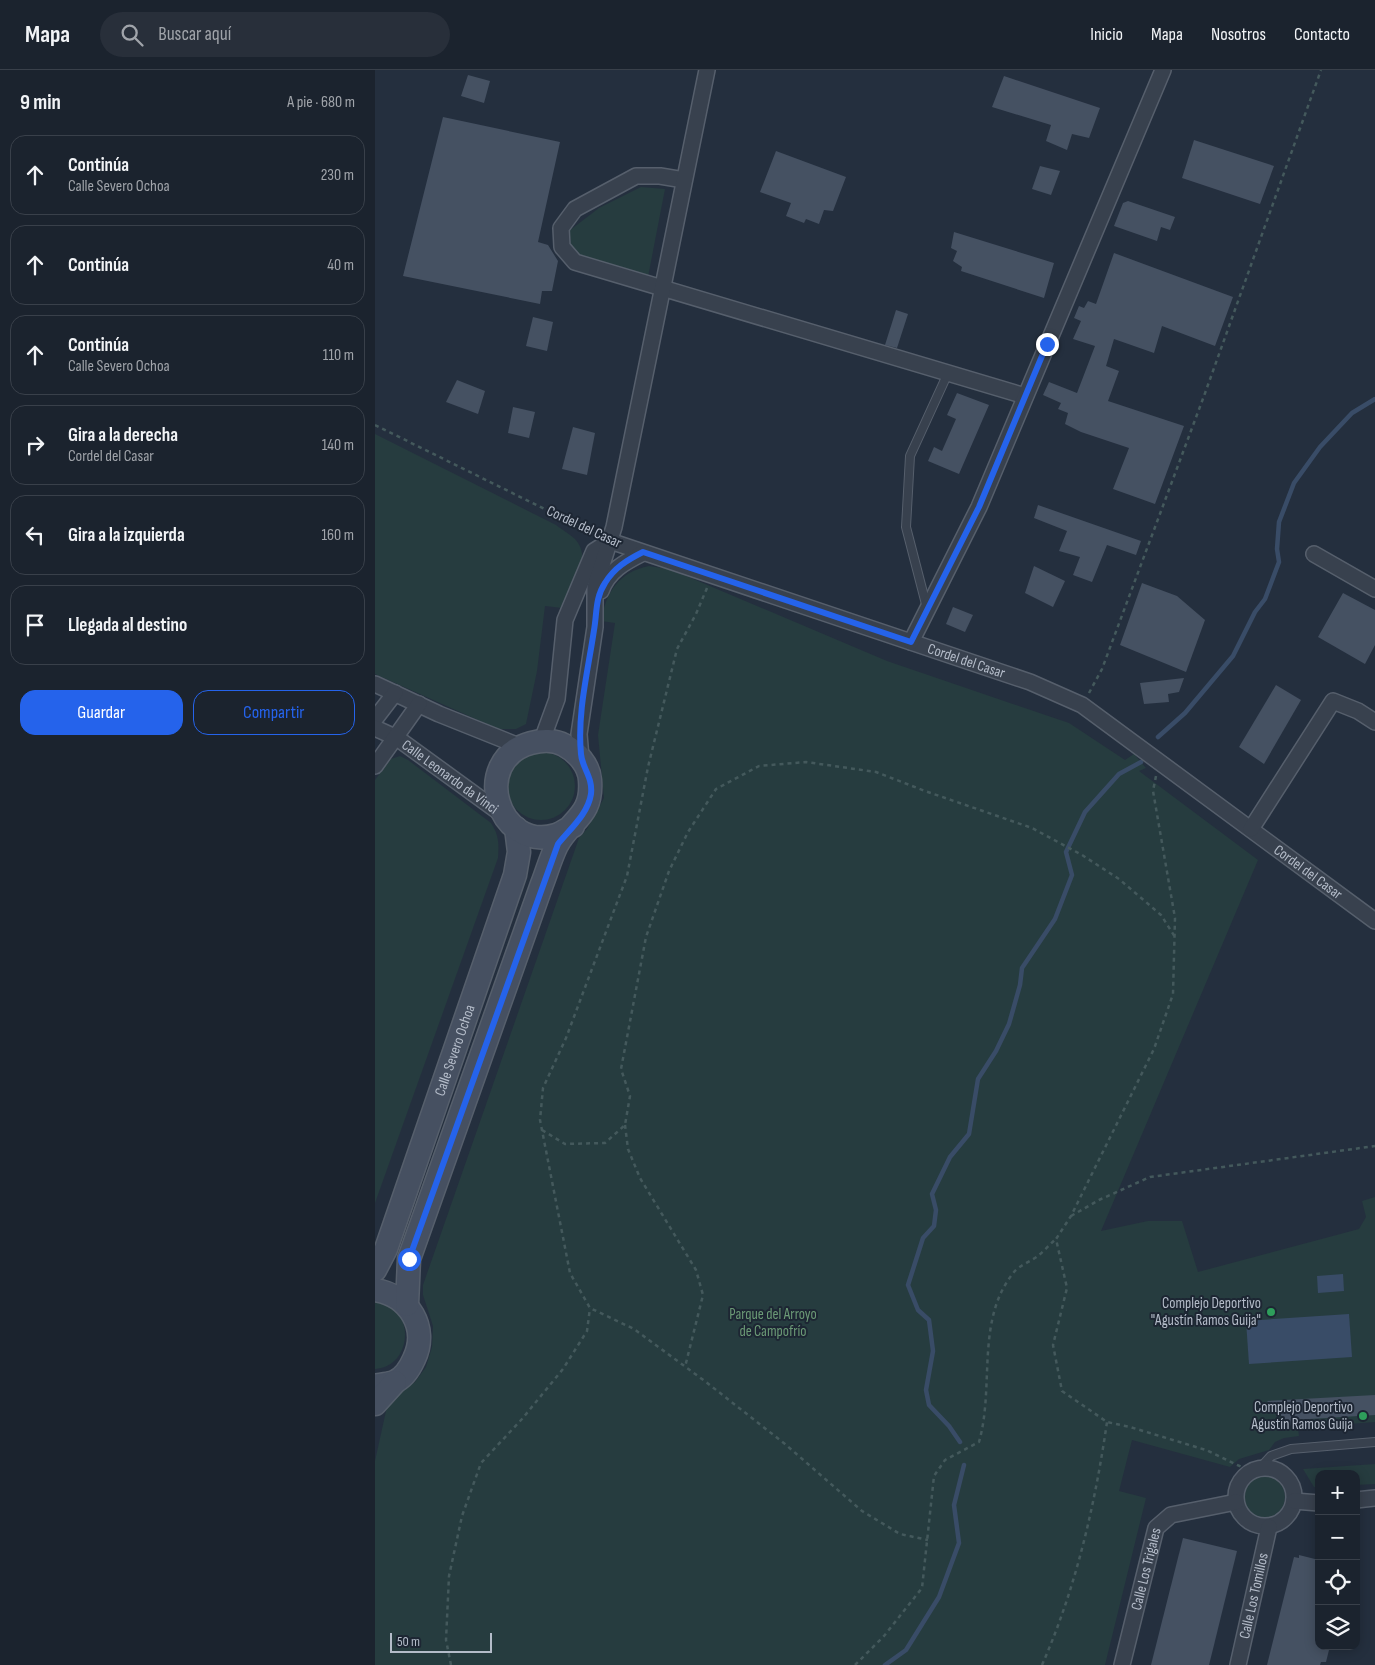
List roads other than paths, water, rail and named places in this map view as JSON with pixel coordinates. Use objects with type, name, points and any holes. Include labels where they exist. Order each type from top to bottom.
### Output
[{"type":"main road","points":[[542,740],[563,744],[581,758],[589,775],[591,794],[585,812],[573,826],[555,835],[534,836],[509,822],[495,790],[500,765],[519,746],[542,740]]},
{"type":"main road","name":"Calle Severo Ochoa","points":[[375,1270],[386,1249],[515,875],[519,852],[509,822]]},
{"type":"main road","name":"Calle Severo Ochoa","points":[[407,1305],[409,1259],[558,844],[573,826]]},
{"type":"main road","points":[[375,1290],[407,1305],[419,1325],[420,1347],[409,1370],[385,1384],[375,1404]]},
{"type":"street","points":[[581,758],[579,734],[582,703],[595,627],[595,588],[610,541],[707,70]]},
{"type":"street","points":[[911,642],[979,507],[1163,70]]},
{"type":"street","points":[[684,180],[660,176],[636,176],[575,209],[561,228],[562,247],[575,262],[1025,396]]},
{"type":"street","points":[[542,740],[557,699],[565,620],[594,551],[610,541]]},
{"type":"street","name":"Cordel del Casar","points":[[610,541],[1030,682],[1082,705],[1375,921]]},
{"type":"street","points":[[595,608],[604,584],[617,567],[643,552]]},
{"type":"street","points":[[1314,554],[1375,589]]},
{"type":"street","points":[[572,605],[579,602],[595,608]]},
{"type":"street","points":[[375,684],[519,746]]},
{"type":"street","points":[[375,719],[395,694]]},
{"type":"street","points":[[1251,829],[1333,702],[1358,711],[1375,722]]},
{"type":"street","name":"Calle Leonardo da Vinci","points":[[397,738],[419,704]]},
{"type":"street","name":"Calle Leonardo da Vinci","points":[[375,728],[397,738],[509,822]]},
{"type":"street","points":[[375,766],[397,738]]},
{"type":"street","points":[[1255,1470],[1278,1471],[1285,1476],[1294,1492],[1294,1501],[1286,1518],[1269,1527],[1251,1524],[1244,1518],[1236,1502],[1238,1484],[1255,1470]]},
{"type":"street","points":[[1360,1500],[1375,1498]]},
{"type":"street","points":[[1294,1501],[1315,1503]]},
{"type":"street","name":"Calle Los Trigales","points":[[1122,1665],[1156,1528],[1171,1515],[1236,1502]]},
{"type":"street","name":"Calle Los Tomillos","points":[[1238,1665],[1269,1527]]},
{"type":"lane","points":[[927,609],[906,527],[910,456],[948,373]]},
{"type":"lane","points":[[1255,1470],[1271,1456],[1291,1449],[1375,1442]]},
{"type":"water","points":[[1343,1274],[1344,1291],[1318,1293],[1317,1276]]},
{"type":"water","points":[[1349,1314],[1352,1357],[1249,1364],[1246,1321]]},
{"type":"waterway","points":[[1158,737],[1185,713],[1233,656],[1255,612],[1265,599],[1279,562],[1277,549],[1279,522],[1294,483],[1320,447],[1352,413],[1375,399]]},
{"type":"waterway","points":[[960,1442],[949,1426],[929,1405],[926,1390],[933,1351],[929,1320],[918,1310],[908,1285],[923,1238],[934,1226],[936,1210],[932,1194],[950,1157],[969,1134],[978,1079],[996,1051],[1009,1024],[1020,985],[1022,968],[1055,919],[1072,875],[1066,852],[1085,812],[1119,774],[1141,762]]},
{"type":"waterway","points":[[885,1665],[906,1650],[939,1597],[959,1543],[954,1505],[964,1465]]},
{"type":"place","name":"Complejo Deportivo \"Agustín Ramos Guija\"","points":[[1271,1312]]},
{"type":"place","name":"Complejo Deportivo Agustín Ramos Guija","points":[[1363,1416]]},
{"type":"park label","name":"Parque del Arroyo de Campofrío","points":[[773,1322]]}]
